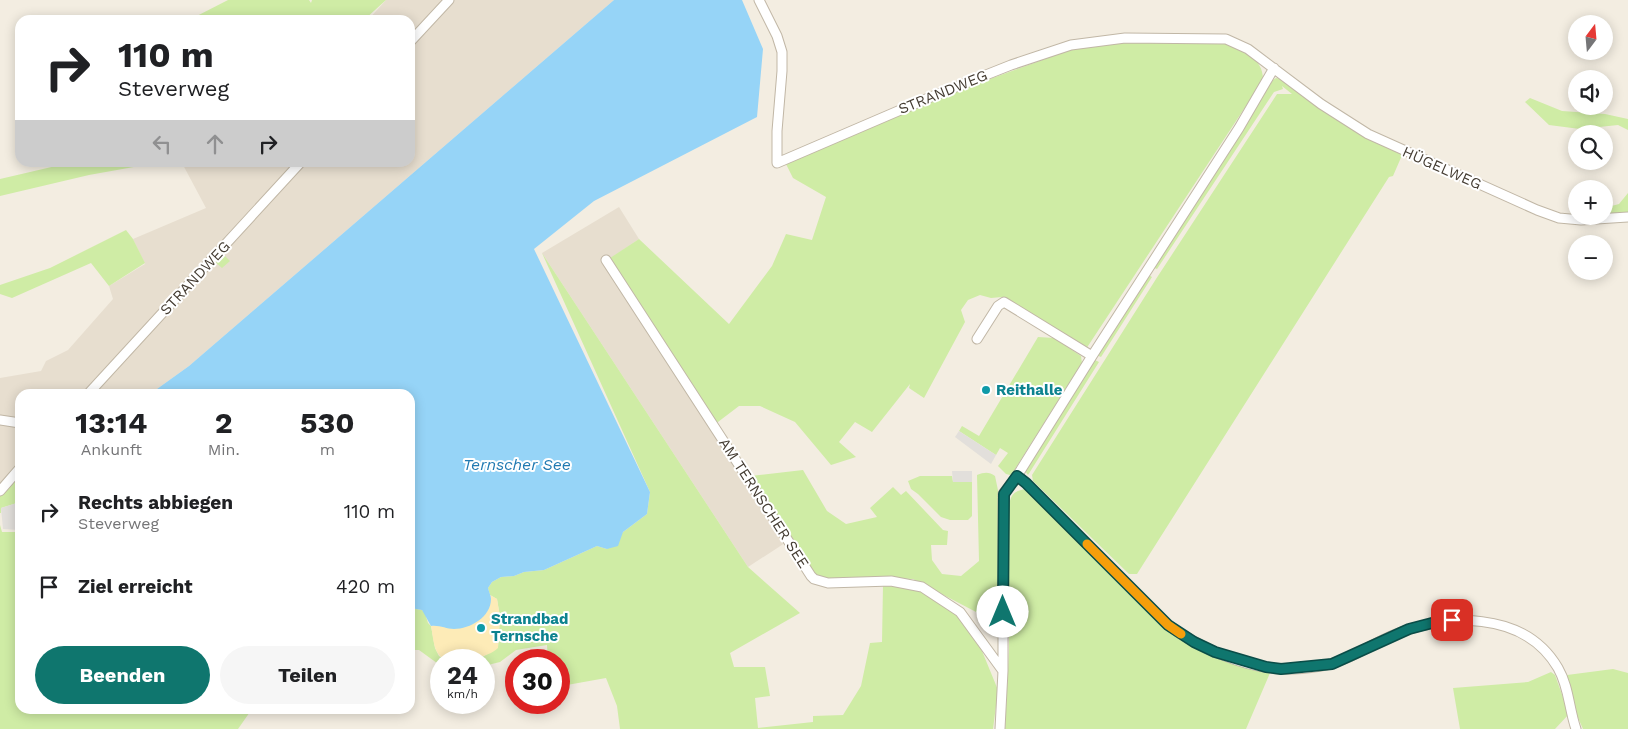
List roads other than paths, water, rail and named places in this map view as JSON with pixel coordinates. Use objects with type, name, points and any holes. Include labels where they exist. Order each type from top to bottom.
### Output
[{"type":"street","points":[[415,37],[450,0]]},
{"type":"street","name":"STRANDWEG","points":[[759,0],[778,36],[782,52],[777,163],[942,92],[1011,65],[1072,45],[1125,38],[1226,39],[1248,49],[1274,68]]},
{"type":"street","points":[[1000,729],[1003,671],[1004,494],[1239,128],[1274,68]]},
{"type":"street","name":"HÜGELWEG","points":[[1274,68],[1321,104],[1368,134],[1537,210],[1559,218],[1581,220],[1628,217]]},
{"type":"street","name":"STRANDWEG","points":[[93,389],[296,167]]},
{"type":"street","name":"AM TERNSCHER SEE","points":[[606,260],[811,576],[814,579],[828,583],[891,580],[922,587],[960,612],[1003,671]]},
{"type":"street","points":[[978,339],[998,306],[1004,302],[1092,356]]},
{"type":"street","points":[[0,420],[15,422]]},
{"type":"street","points":[[0,491],[15,474]]},
{"type":"street","points":[[1017,476],[1168,625],[1201,646],[1266,667],[1297,668],[1332,664],[1390,636],[1432,623],[1452,620],[1492,623],[1523,634],[1547,653],[1565,680],[1576,729]]},
{"type":"water","name":"Ternscher See","points":[[614,0],[742,0],[763,49],[757,117],[594,201],[534,249],[650,492],[647,514],[623,532],[618,546],[607,549],[597,546],[544,570],[501,577],[492,582],[488,588],[491,599],[490,605],[484,616],[478,621],[467,627],[454,629],[431,626],[422,610],[415,609],[415,389],[157,389],[189,366]]},
{"type":"place","name":"Reithalle","points":[[986,390]]},
{"type":"place","name":"Strandbad Ternsche","points":[[481,628]]}]
